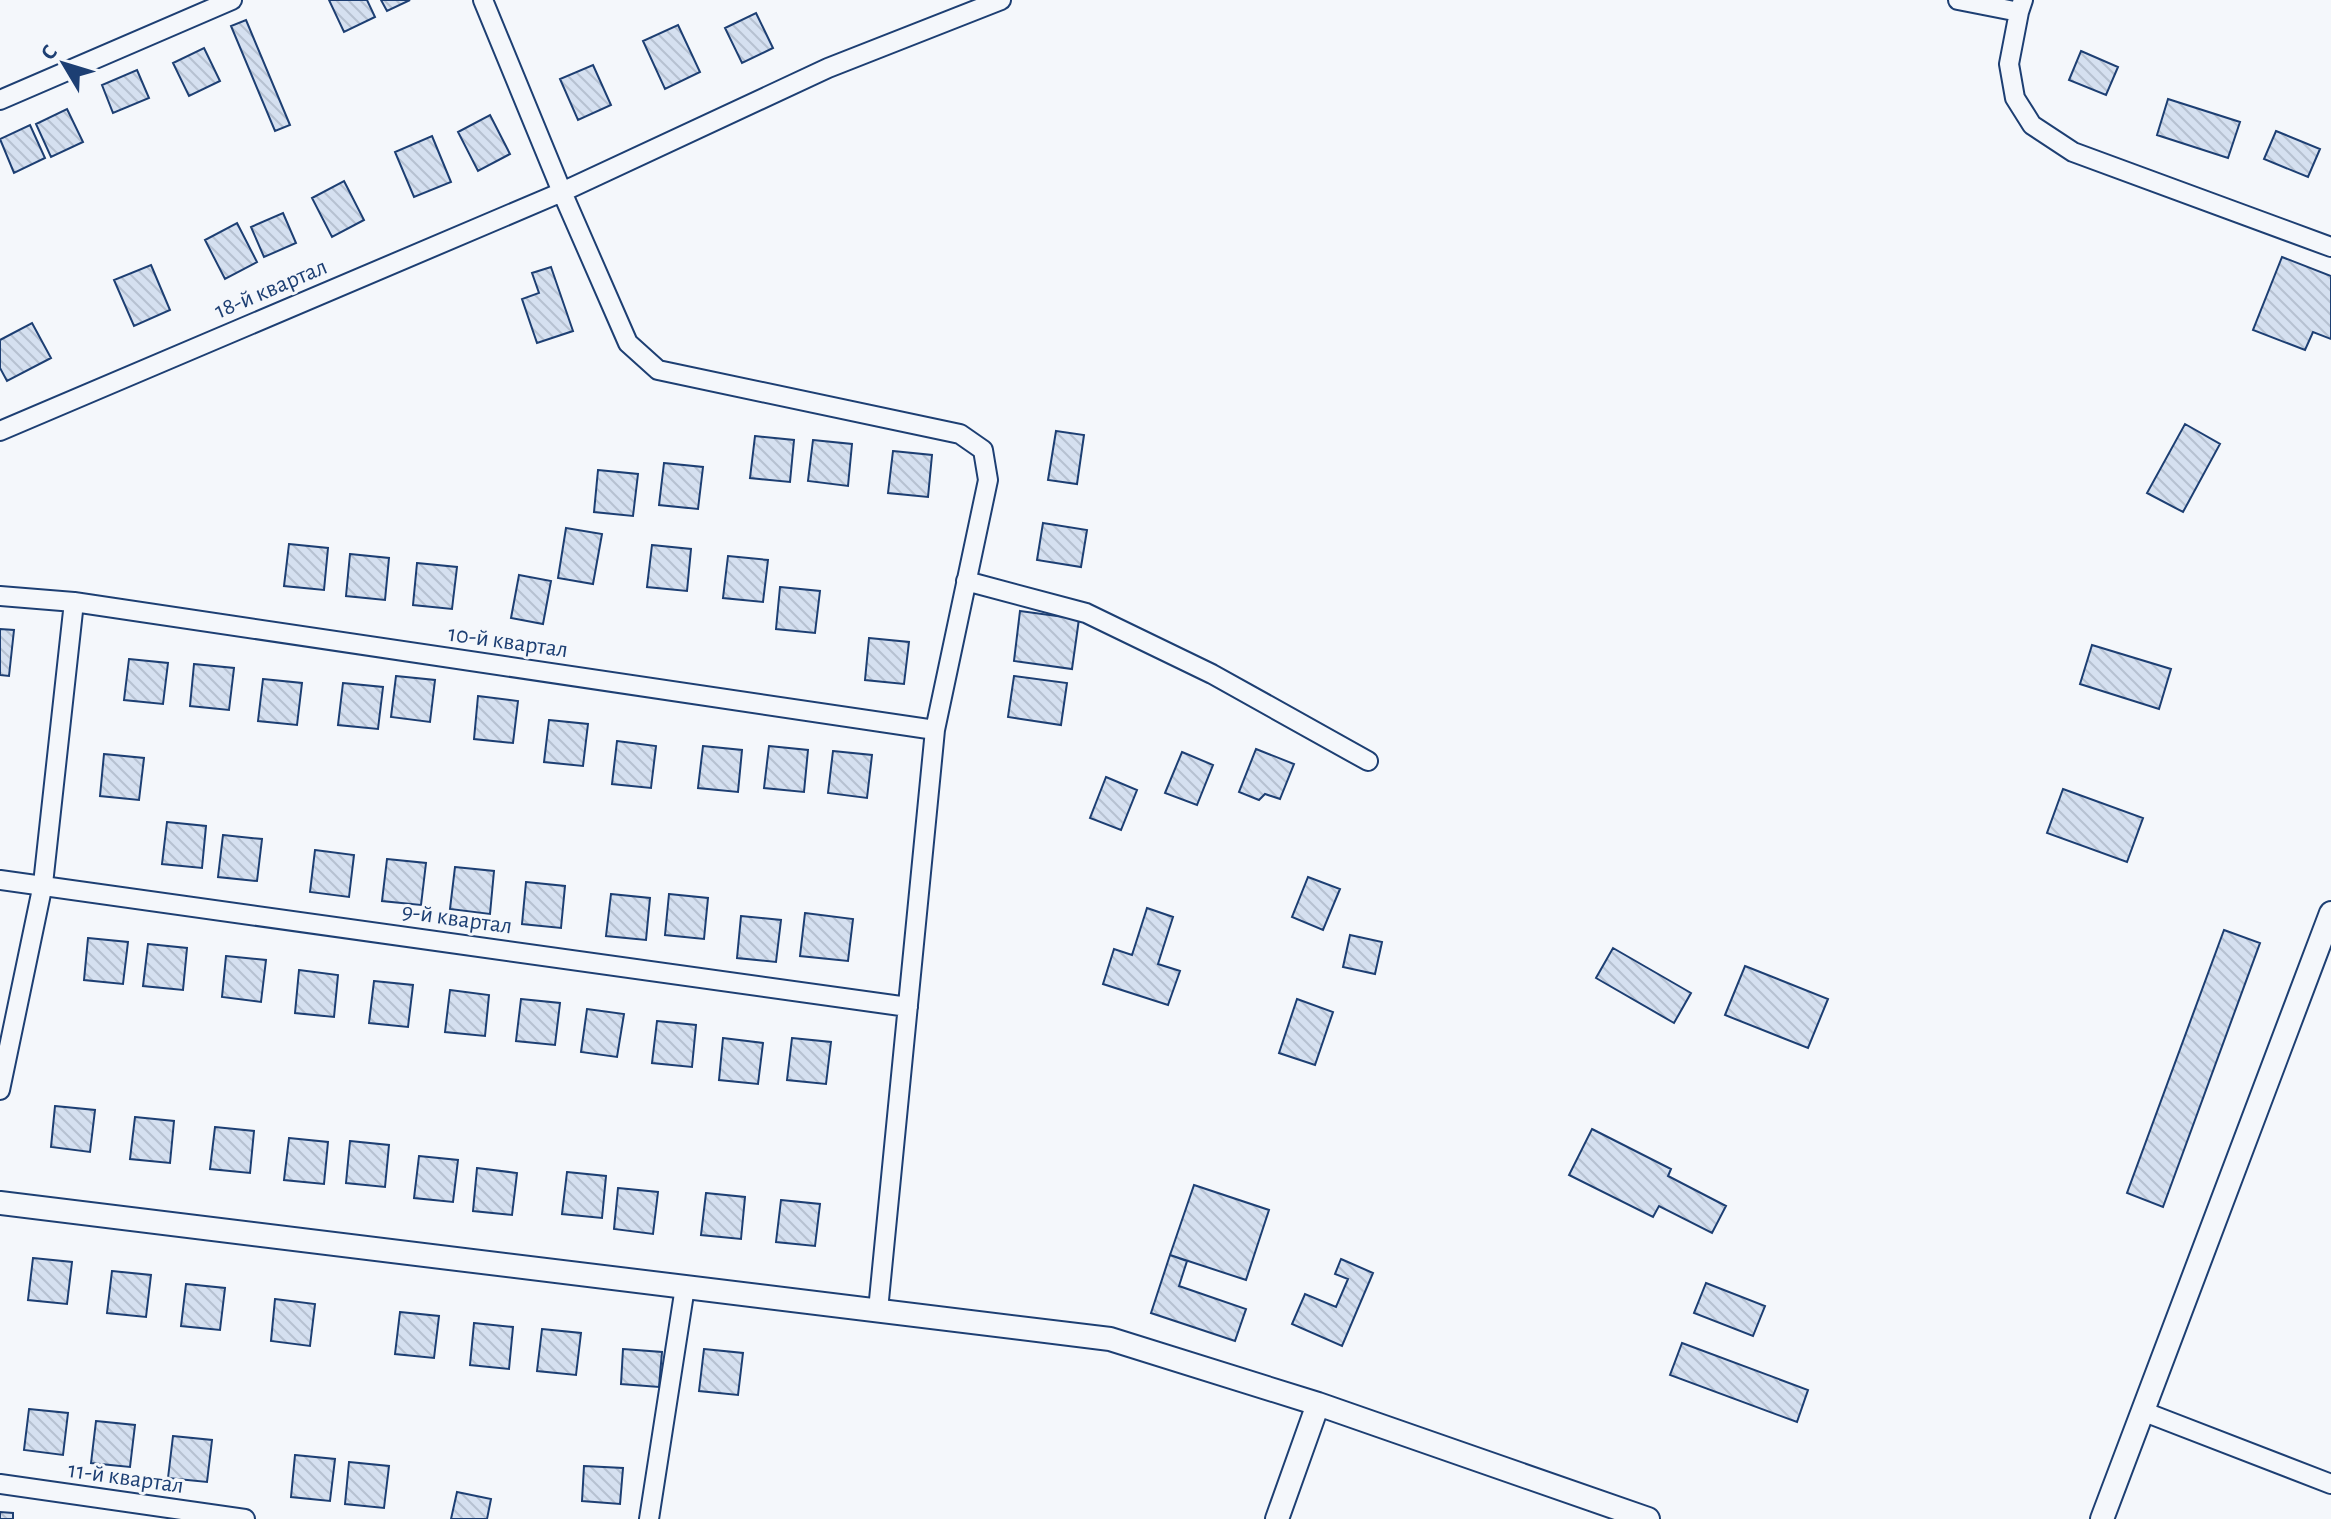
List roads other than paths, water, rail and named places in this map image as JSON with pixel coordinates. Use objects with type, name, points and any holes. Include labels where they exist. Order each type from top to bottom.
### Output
[{"type":"street","points":[[0,100],[232,0]]},
{"type":"street","points":[[483,0],[628,343],[658,370],[960,434],[983,450],[988,480],[935,730],[878,1310]]},
{"type":"street","name":"18-й квартал","points":[[0,431],[562,192],[828,68],[1001,0]]},
{"type":"street","points":[[1958,0],[2021,6],[2009,64],[2015,98],[2032,125],[2073,152],[2331,247]]},
{"type":"street","points":[[966,581],[1086,613],[1212,674],[1368,761]]},
{"type":"street","name":"10-й квартал","points":[[0,596],[74,602],[935,730]]},
{"type":"street","points":[[0,1090],[43,884],[74,602]]},
{"type":"street","name":"9-й квартал","points":[[0,880],[908,1007]]},
{"type":"street","points":[[2102,1519],[2331,913]]},
{"type":"street","points":[[0,1203],[1110,1339],[1318,1404],[1648,1519]]},
{"type":"street","points":[[649,1519],[685,1287]]},
{"type":"street","points":[[1277,1519],[1318,1404]]},
{"type":"street","points":[[2142,1411],[2331,1484]]},
{"type":"street","name":"11-й квартал","points":[[0,1484],[245,1519]]}]
